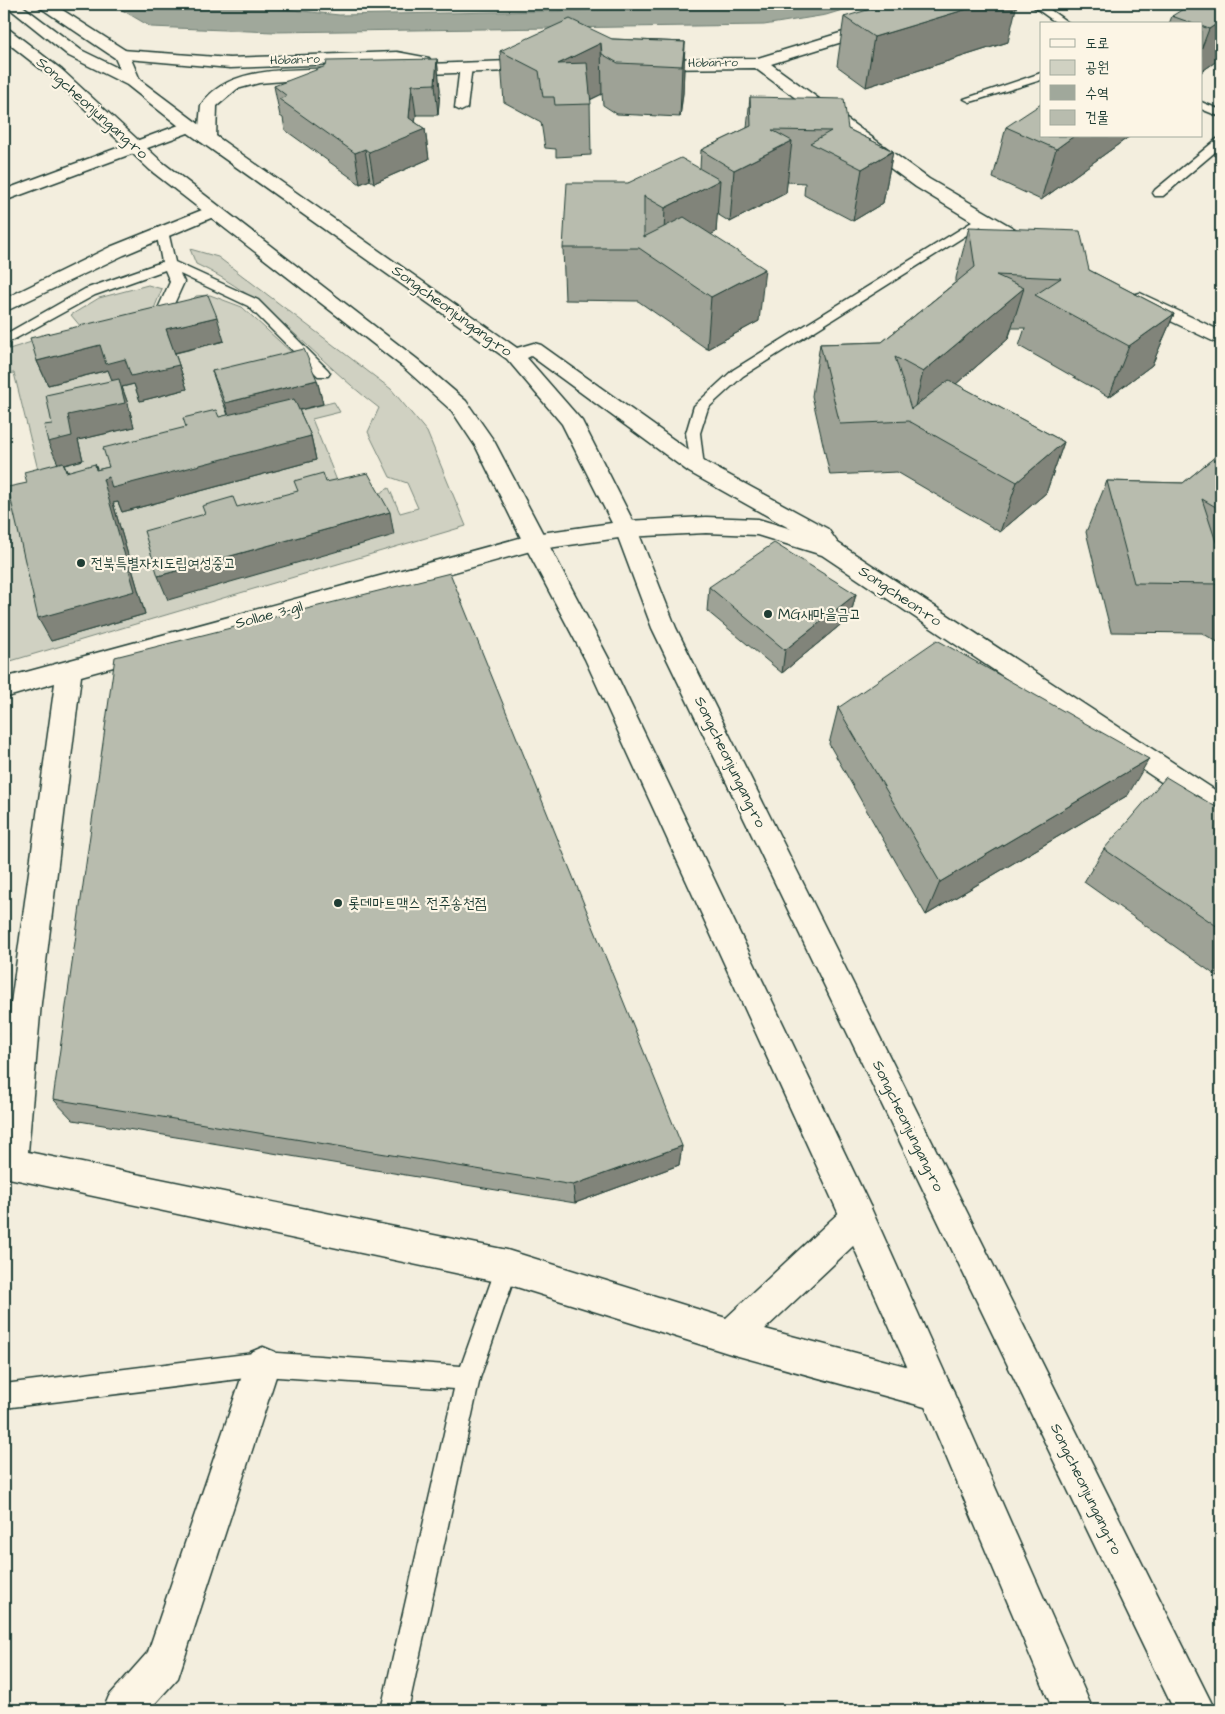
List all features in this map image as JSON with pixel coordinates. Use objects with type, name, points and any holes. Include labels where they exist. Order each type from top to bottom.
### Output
[{"type":"street","name":"Songcheonjungang-ro","points":[[11,4],[75,53],[133,82],[190,126],[514,354],[571,421],[626,529],[664,628],[1195,1710]]},
{"type":"street","points":[[43,4],[122,55],[133,82]]},
{"type":"street","name":"Hoban-ro","points":[[632,64],[760,63],[950,4]]},
{"type":"street","name":"Songcheonjungang-ro","points":[[4,32],[56,73],[133,147],[212,211],[410,363],[458,406],[486,446],[534,542],[597,659],[858,1218],[936,1392],[1073,1710]]},
{"type":"street","name":"Hoban-ro","points":[[122,55],[144,55],[230,63],[397,57],[466,66]]},
{"type":"street","points":[[760,63],[825,119],[980,221],[1042,251]]},
{"type":"street","name":"Hoban-ro","points":[[207,138],[209,106],[231,86],[258,78],[466,66],[554,65]]},
{"type":"street","points":[[4,196],[190,126]]},
{"type":"street","points":[[4,306],[51,282],[162,231],[212,211]]},
{"type":"street","points":[[1123,291],[1221,339]]},
{"type":"street","points":[[514,354],[534,349],[697,467],[820,535],[830,550]]},
{"type":"street","name":"Songcheon-ro","points":[[534,542],[626,529],[706,525],[758,527],[830,550],[1221,808]]},
{"type":"street","name":"Sollae 3-gil","points":[[4,688],[534,542]]},
{"type":"street","points":[[69,670],[26,1003],[7,1168],[507,1267],[731,1337],[936,1392]]},
{"type":"street","points":[[731,1337],[858,1218]]},
{"type":"street","points":[[123,1710],[164,1664],[263,1364]]},
{"type":"lane","points":[[1035,4],[1062,22]]},
{"type":"lane","points":[[460,108],[466,66]]},
{"type":"lane","points":[[970,99],[1040,76]]},
{"type":"lane","points":[[1202,105],[1221,114]]},
{"type":"lane","points":[[1159,193],[1221,141]]},
{"type":"lane","points":[[697,467],[693,433],[701,406],[738,373],[980,221]]},
{"type":"lane","points":[[140,330],[158,325],[178,282],[169,264],[162,231]]},
{"type":"lane","points":[[4,341],[90,292],[169,264],[253,303],[323,373]]},
{"type":"lane","points":[[43,319],[56,329]]},
{"type":"lane","points":[[395,1710],[468,1378],[507,1267]]},
{"type":"lane","points":[[4,1396],[263,1364],[468,1378]]},
{"type":"path","points":[[368,4],[521,4]]},
{"type":"green space","points":[[190,249],[218,257],[391,389],[427,432],[466,526],[4,663],[4,514],[16,499],[42,486],[14,373],[4,374],[4,353],[9,349],[41,339],[48,385],[224,341],[186,306],[196,296],[210,295],[242,307],[304,364],[232,427],[334,402],[340,412],[312,419],[346,503],[373,497],[389,488],[400,513],[418,508],[407,483],[390,477],[368,432],[379,408],[356,390],[269,312],[222,278],[196,264]]},
{"type":"green space","points":[[148,285],[162,289],[149,321],[81,327],[71,315],[99,298]]},
{"type":"water","points":[[112,4],[237,4],[339,15],[656,9],[736,4],[862,4],[826,15],[764,25],[273,32],[151,27]]},
{"type":"building","points":[[887,4],[984,4],[874,37],[844,17]]},
{"type":"building","points":[[1191,4],[1221,4],[1221,21],[1209,29],[1202,26],[1202,22],[1188,22],[1172,16]]},
{"type":"building","points":[[570,19],[612,39],[685,42],[682,66],[618,63],[602,54],[601,43],[558,64],[587,63],[591,104],[555,105],[554,97],[543,97],[539,71],[500,51]]},
{"type":"building","points":[[437,59],[435,84],[412,85],[409,118],[425,129],[369,152],[365,149],[355,153],[279,99],[287,96],[274,86],[326,66],[327,61]]},
{"type":"building","points":[[750,97],[844,99],[848,129],[893,151],[862,169],[810,143],[831,131],[772,130],[792,141],[734,170],[701,150],[751,126]]},
{"type":"building","points":[[1040,105],[1040,138],[1071,138],[1056,149],[1006,127]]},
{"type":"building","points":[[681,158],[720,180],[665,208],[644,196],[644,237],[684,217],[765,269],[711,297],[639,248],[563,248],[567,183],[628,183]]},
{"type":"building","points":[[969,227],[1080,231],[1089,270],[1174,314],[1129,346],[1035,295],[1061,278],[996,275],[1024,288],[923,372],[895,357],[911,409],[949,380],[1064,442],[1017,482],[909,421],[840,424],[820,344],[882,342],[975,267]]},
{"type":"building","points":[[208,295],[217,317],[166,329],[179,365],[131,376],[125,359],[106,364],[100,345],[37,361],[30,338]]},
{"type":"building","points":[[304,349],[317,380],[225,403],[212,371]]},
{"type":"building","points":[[119,379],[125,403],[68,415],[72,436],[48,442],[44,425],[52,424],[46,395]]},
{"type":"building","name":"전북특별자치도립여성중고","points":[[294,399],[311,436],[112,488],[109,477],[103,479],[135,591],[38,618],[8,487],[27,483],[24,472],[63,462],[66,472],[95,464],[96,470],[109,467],[103,448],[186,427],[183,418],[216,410],[219,417]]},
{"type":"building","points":[[1221,452],[1221,510],[1202,499],[1221,557],[1221,584],[1134,583],[1107,481],[1183,483]]},
{"type":"building","points":[[323,473],[326,482],[368,473],[390,512],[158,576],[144,531],[205,514],[202,506],[233,497],[237,507],[298,491],[294,481]]},
{"type":"building","points":[[774,543],[856,594],[785,650],[709,587]]},
{"type":"building","name":"롯데마트맥스 전주송천점","points":[[450,573],[682,1146],[573,1185],[53,1099],[115,657]]},
{"type":"building","points":[[937,640],[1149,759],[940,882],[838,708]]},
{"type":"building","points":[[1166,777],[1221,810],[1221,929],[1104,849]]},
{"type":"place","name":"전북특별자치도립여성중고","points":[[81,563]]},
{"type":"place","name":"MG새마을금고","points":[[768,614]]},
{"type":"place","name":"롯데마트맥스 전주송천점","points":[[338,903]]}]
